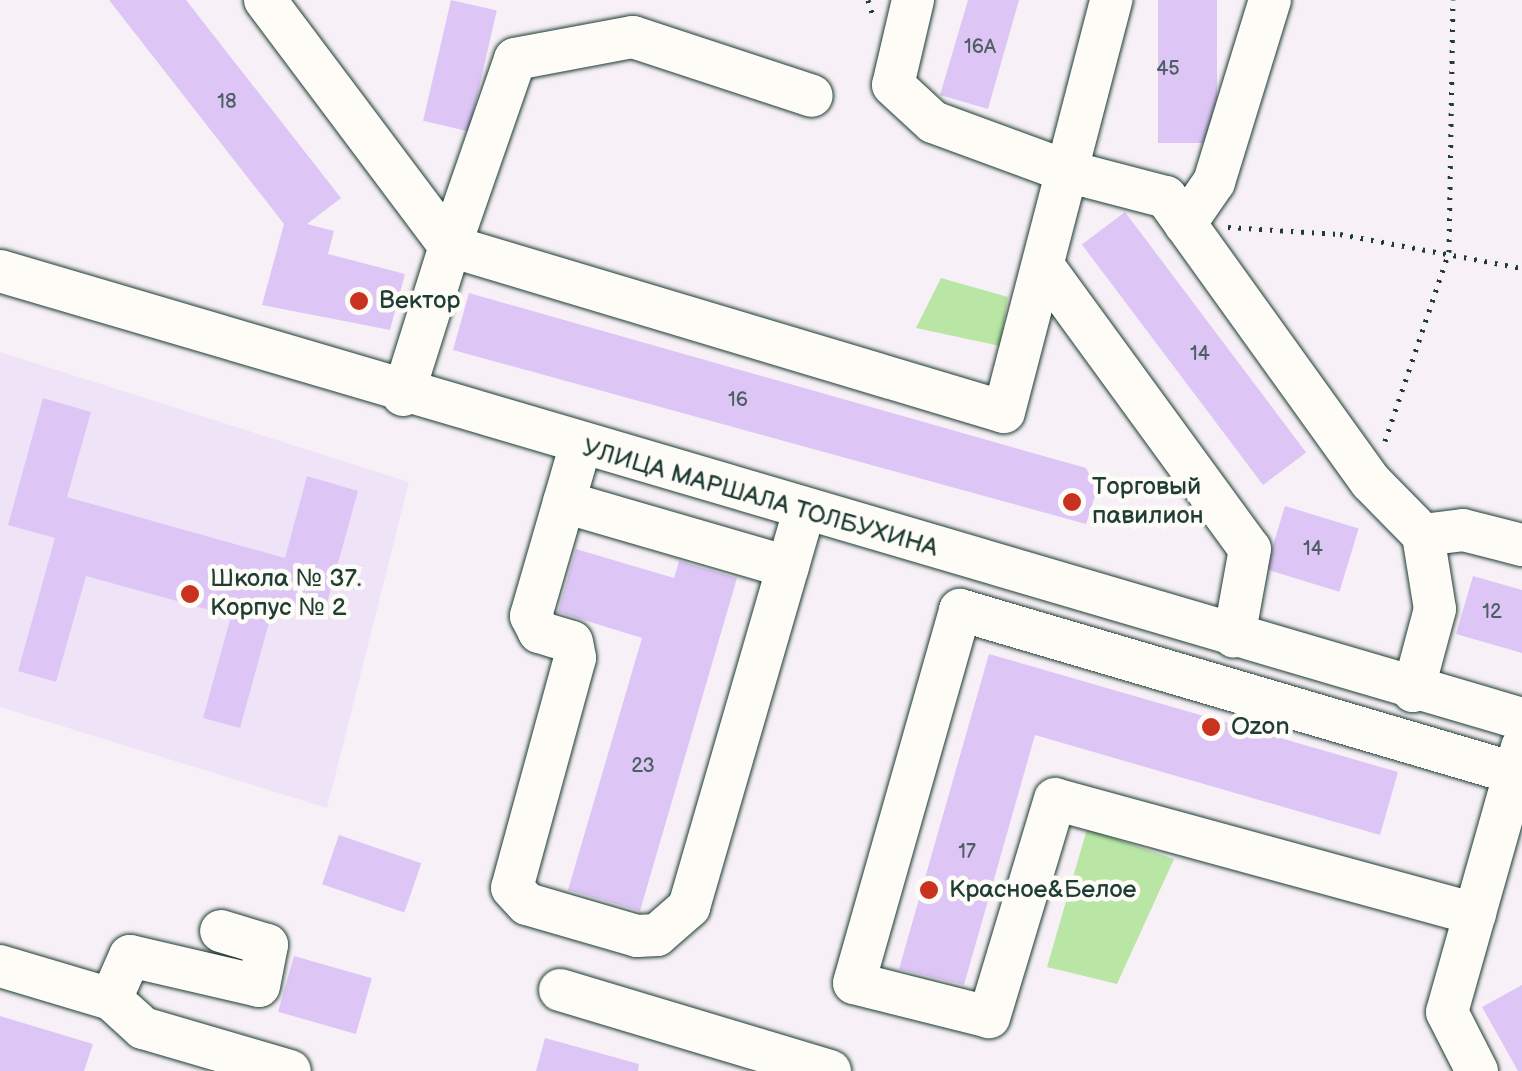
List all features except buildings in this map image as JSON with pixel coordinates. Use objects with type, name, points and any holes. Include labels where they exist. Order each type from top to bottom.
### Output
[{"type":"street","points":[[266,0],[450,246],[1004,412],[1111,0]]},
{"type":"street","points":[[913,0],[893,85],[932,122],[1066,171],[1166,197],[1371,482],[1423,535],[1435,609],[1413,691]]},
{"type":"street","points":[[1185,224],[1214,182],[1270,0]]},
{"type":"street","points":[[403,395],[515,59],[633,38],[812,96]]},
{"type":"street","points":[[1044,267],[1250,549],[1234,637]]},
{"type":"street","name":"УЛИЦА МАРШАЛА ТОЛБУХИНА","points":[[0,271],[403,395],[1413,691],[1522,719]]},
{"type":"street","points":[[580,447],[531,622],[572,642],[575,658],[512,877],[527,904],[647,938],[689,907],[804,512]]},
{"type":"street","points":[[564,502],[788,567]]},
{"type":"street","points":[[1423,535],[1462,530],[1522,545]]},
{"type":"street","points":[[1475,914],[1055,798],[988,1017],[854,982],[960,610],[1517,772],[1447,1012],[1477,1071]]},
{"type":"street","points":[[111,999],[130,956],[259,986],[267,945],[221,930]]},
{"type":"street","points":[[0,966],[111,999],[143,1028],[290,1071]]},
{"type":"street","points":[[560,990],[830,1071]]},
{"type":"path","points":[[1371,482],[1449,252],[1454,0]]},
{"type":"path","points":[[1185,224],[1449,252],[1522,268]]},
{"type":"shaded area","name":"Школа № 37. Корпус № 2","points":[[0,352],[409,482],[327,808],[0,707]]},
{"type":"green space","points":[[941,278],[1008,297],[1000,346],[916,328]]},
{"type":"green space","points":[[1087,829],[1174,859],[1117,984],[1047,967]]},
{"type":"place","name":"Вектор","points":[[359,301]]},
{"type":"place","name":"Торговый павилион","points":[[1072,502]]},
{"type":"place","name":"Школа № 37. Корпус № 2","points":[[190,594]]},
{"type":"place","name":"Ozon","points":[[1211,727]]},
{"type":"place","name":"Красное&Белое","points":[[929,890]]}]
